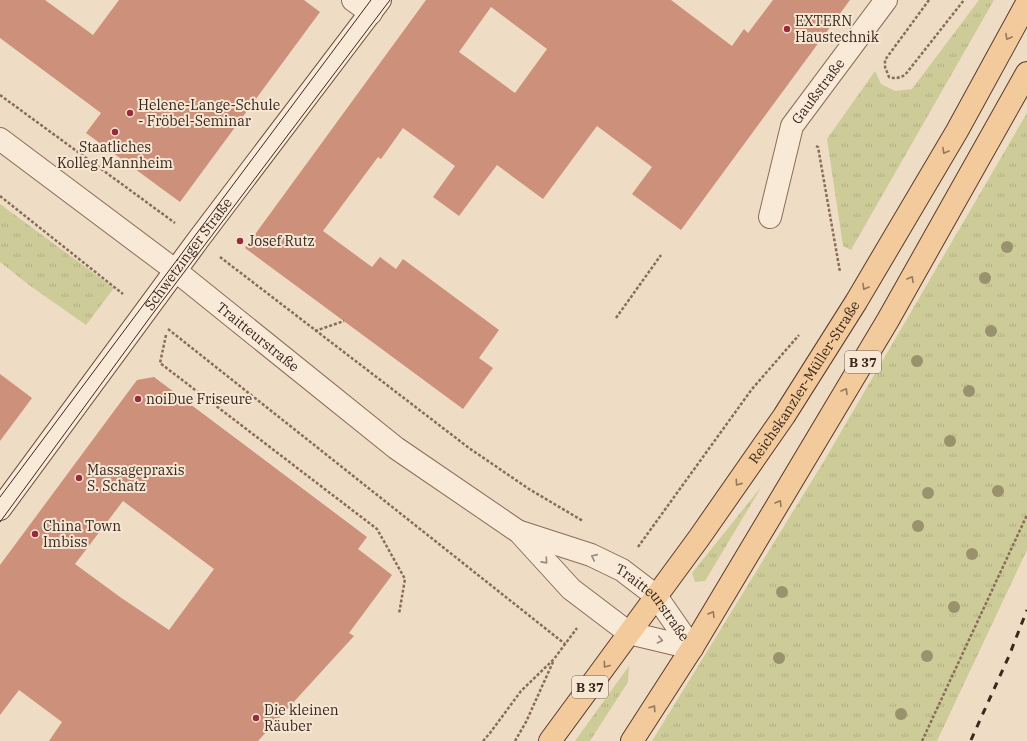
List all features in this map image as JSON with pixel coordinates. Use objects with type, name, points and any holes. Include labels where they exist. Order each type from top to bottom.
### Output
[{"type":"main road","name":"Reichskanzler-Müller-Straße","points":[[550,741],[699,538],[784,416],[856,302],[957,131],[1027,3]]},
{"type":"main road","name":"B 37","points":[[632,741],[692,648],[888,320],[1027,73]]},
{"type":"street","points":[[353,0],[375,6]]},
{"type":"street","name":"Gaußstraße","points":[[770,217],[792,126],[886,0]]},
{"type":"street","name":"Schwetzinger Straße","points":[[0,509],[198,240],[375,6]]},
{"type":"street","name":"Traitteurstraße","points":[[0,139],[176,271],[396,448],[519,532],[571,589],[629,633],[692,648]]},
{"type":"street","name":"Traitteurstraße","points":[[519,532],[591,555],[622,570],[656,596],[692,648]]},
{"type":"path","points":[[929,0],[885,60],[885,66],[889,77],[894,79],[905,76],[964,0]]},
{"type":"path","points":[[0,95],[198,240],[469,448],[529,489],[588,524]]},
{"type":"path","points":[[818,147],[840,275]]},
{"type":"path","points":[[0,196],[146,312]]},
{"type":"path","points":[[616,318],[662,255]]},
{"type":"path","points":[[315,330],[344,321]]},
{"type":"path","points":[[399,614],[405,579],[377,529],[160,363],[167,328],[565,644]]},
{"type":"path","points":[[622,570],[752,389],[800,334]]},
{"type":"path","points":[[922,741],[1027,515]]},
{"type":"path","points":[[514,741],[526,722],[554,660],[594,607]]},
{"type":"path","points":[[483,741],[521,691],[554,660]]},
{"type":"green space","points":[[979,0],[994,0],[851,250],[843,246],[827,139],[875,71],[881,84],[895,91],[912,89]]},
{"type":"green space","points":[[1027,113],[1027,550],[937,741],[652,741],[824,461]]},
{"type":"green space","points":[[0,204],[114,288],[86,325],[29,285],[0,262]]},
{"type":"green space","points":[[762,486],[705,581],[695,582],[692,573]]},
{"type":"green space","points":[[629,666],[628,682],[590,741],[575,741]]},
{"type":"building","points":[[0,0],[45,0],[93,35],[119,0],[304,0],[320,12],[180,202],[86,133],[101,113],[0,38]]},
{"type":"building","points":[[426,0],[671,0],[732,46],[744,29],[748,33],[773,0],[850,0],[681,230],[632,194],[652,167],[597,126],[543,199],[497,165],[459,216],[433,197],[455,166],[403,128],[381,159],[378,157],[323,231],[372,267],[380,257],[396,269],[403,259],[499,330],[479,358],[493,368],[463,409],[245,248]],"holes":[[[491,7],[547,49],[515,93],[459,52]]]},
{"type":"building","points":[[0,374],[32,398],[0,441]]},
{"type":"building","points":[[154,377],[367,537],[358,549],[392,575],[349,633],[354,636],[258,741],[49,741],[62,722],[19,690],[0,715],[0,565],[137,380]],"holes":[[[123,501],[214,569],[169,630],[75,564]]]},
{"type":"tram line","points":[[0,497],[371,0]]},
{"type":"tram line","points":[[0,522],[151,316],[390,0]]},
{"type":"railway","points":[[971,740],[1009,656],[1027,610]]},
{"type":"place","name":"EXTERN Haustechnik","points":[[787,29]]},
{"type":"place","name":"Helene-Lange-Schule - Fröbel-Seminar","points":[[130,113]]},
{"type":"place","name":"Staatliches Kolleg Mannheim","points":[[115,132]]},
{"type":"place","name":"Josef Rutz","points":[[240,241]]},
{"type":"place","name":"noiDue Friseure","points":[[138,399]]},
{"type":"place","name":"Massagepraxis S. Schatz","points":[[79,478]]},
{"type":"place","name":"China Town Imbiss","points":[[35,534]]},
{"type":"place","name":"Die kleinen Räuber","points":[[256,718]]}]
